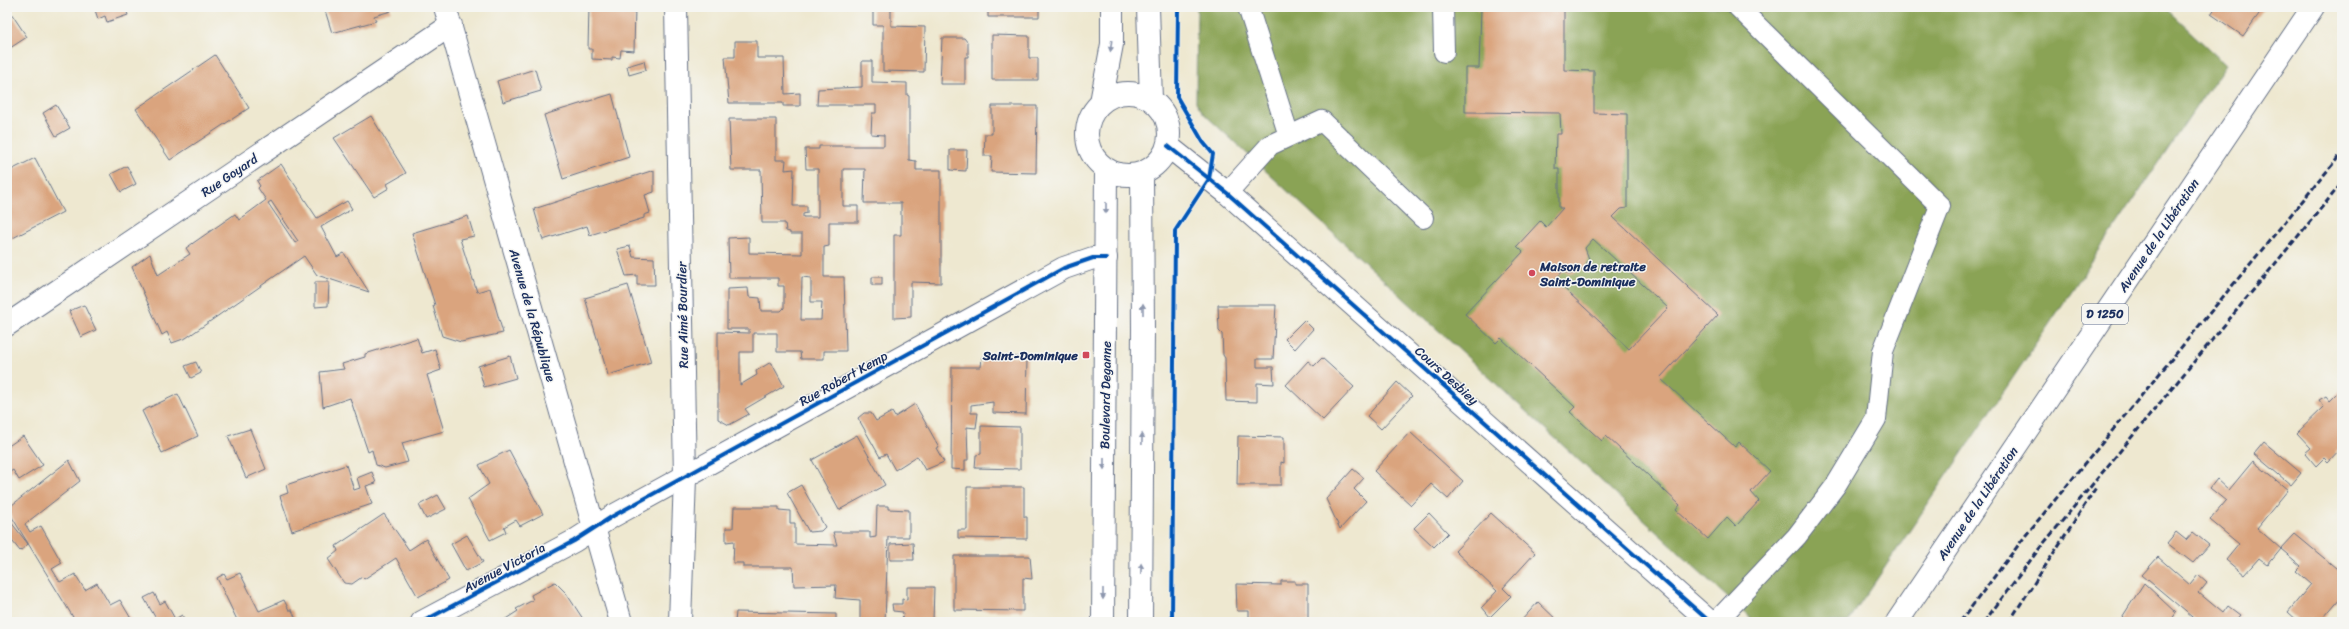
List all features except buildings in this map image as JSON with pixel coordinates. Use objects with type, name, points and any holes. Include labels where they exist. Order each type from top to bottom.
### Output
[{"type":"street","name":"Rue Aimé Bourdier","points":[[676,7],[685,477],[680,622]]},
{"type":"street","points":[[1101,102],[1112,44],[1112,7]]},
{"type":"street","points":[[1148,7],[1151,100]]},
{"type":"street","name":"Avenue de la Libération","points":[[1897,622],[2313,7]]},
{"type":"street","name":"Rue Goyard","points":[[7,325],[448,16]]},
{"type":"street","name":"Avenue de la République","points":[[448,16],[622,622]]},
{"type":"street","points":[[1126,92],[1139,94],[1151,100],[1160,109],[1167,120],[1169,133],[1168,146],[1162,158],[1153,167],[1142,173],[1130,175],[1117,174],[1106,169],[1096,160],[1086,137],[1087,124],[1092,112],[1101,102],[1112,95],[1126,92]]},
{"type":"street","name":"Cours Desbiey","points":[[1168,146],[1227,193],[1710,622]]},
{"type":"street","name":"Boulevard Deganne","points":[[1103,622],[1106,169]]},
{"type":"street","points":[[1140,622],[1143,337],[1142,173]]},
{"type":"street","name":"Rue Robert Kemp","points":[[594,528],[1064,268],[1093,258],[1106,258]]},
{"type":"street","name":"Avenue Victoria","points":[[422,622],[568,545],[594,528]]},
{"type":"lane","points":[[1248,7],[1289,136]]},
{"type":"lane","points":[[1443,7],[1444,52]]},
{"type":"lane","points":[[1716,622],[1798,536],[1836,485],[1876,419],[1883,351],[1940,206],[1738,7]]},
{"type":"lane","points":[[1227,193],[1270,145],[1322,121],[1423,218]]},
{"type":"green space","points":[[1197,7],[2164,7],[2225,64],[1848,622],[1754,622],[1203,113],[1196,102]]},
{"type":"railway","points":[[1960,622],[2026,535],[2342,153]]},
{"type":"railway","points":[[1984,622],[2039,549],[2342,183]]},
{"type":"railway","points":[[2009,622],[2097,486]]},
{"type":"cycle path","points":[[1172,622],[1175,231],[1209,179],[1213,154],[1203,142],[1177,97],[1178,7]]},
{"type":"cycle path","points":[[1168,146],[1227,193],[1710,622]]},
{"type":"cycle path","points":[[422,622],[574,541],[613,516],[1064,268],[1093,258],[1106,258]]},
{"type":"place","name":"Maison de retraite Saint-Dominique","points":[[1532,273]]},
{"type":"place","name":"Saint-Dominique","points":[[1086,355]]}]
